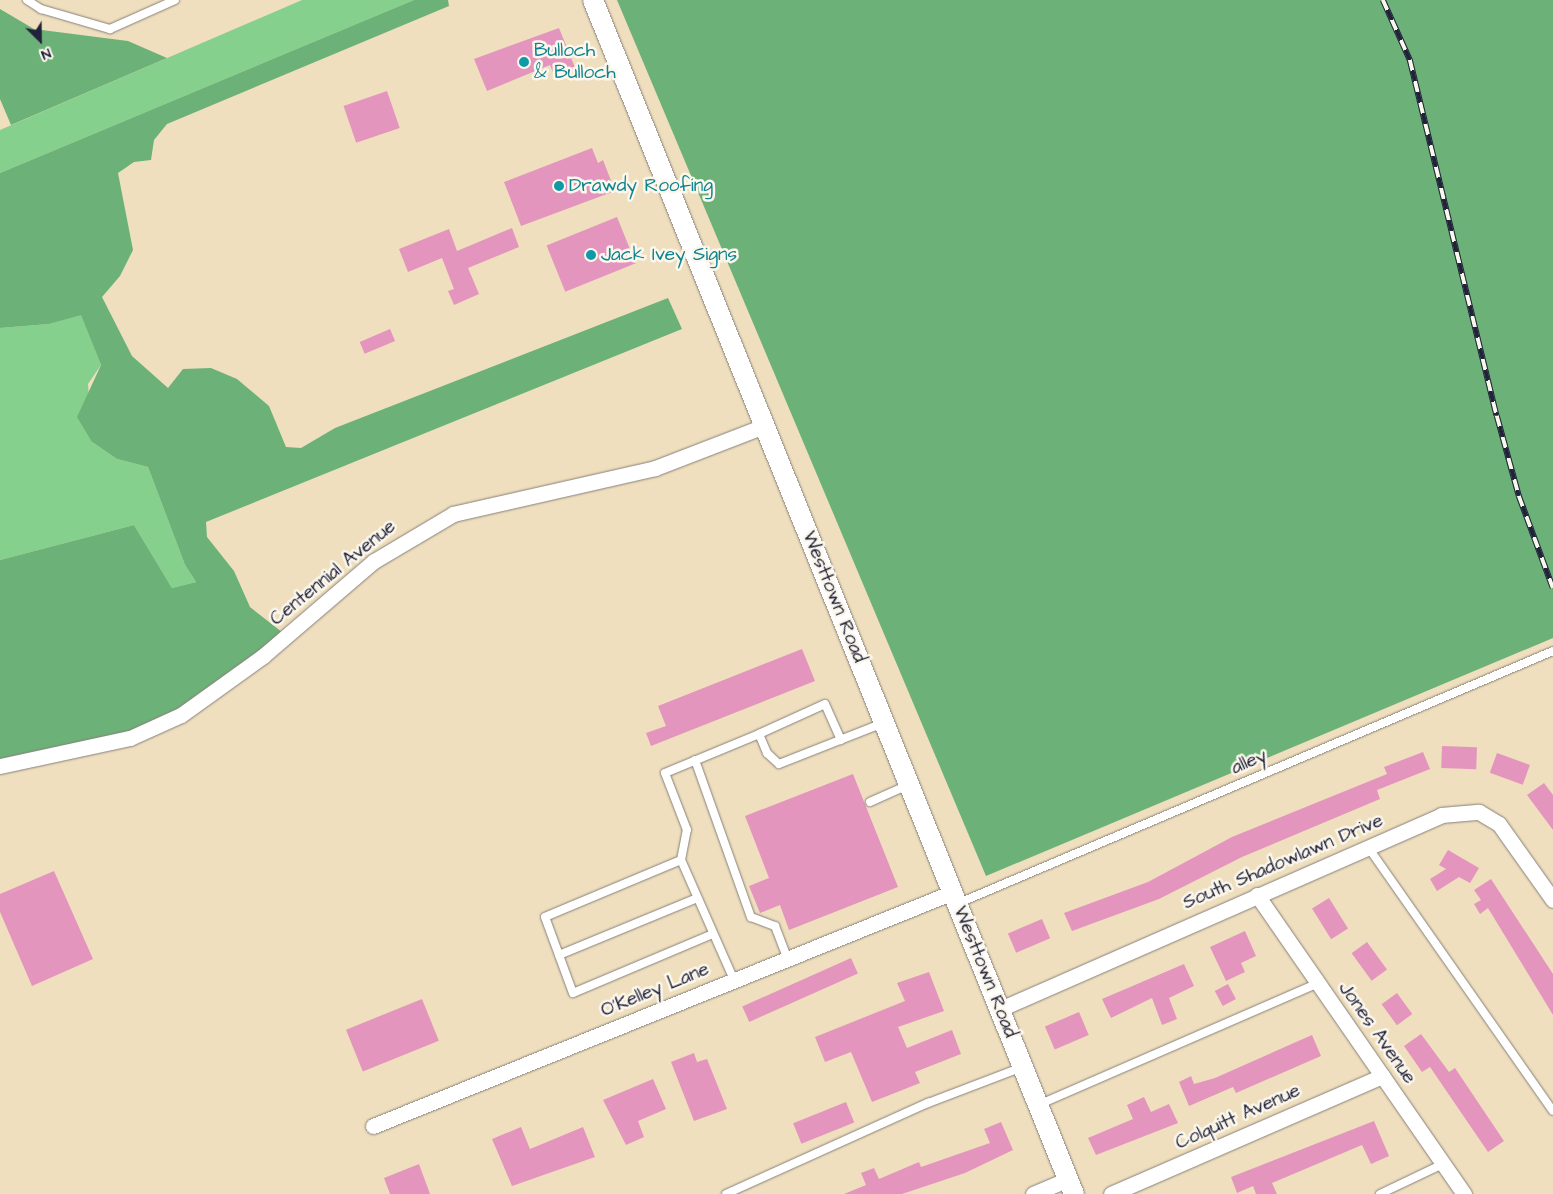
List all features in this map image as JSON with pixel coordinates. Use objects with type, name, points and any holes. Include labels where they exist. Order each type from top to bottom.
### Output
[{"type":"street","name":"Westtown Road","points":[[593,0],[1071,1186]]},
{"type":"street","name":"Centennial Avenue","points":[[0,766],[130,738],[181,715],[263,656],[374,561],[453,514],[655,468],[764,426]]},
{"type":"street","name":"South Shadowlawn Drive","points":[[1000,1008],[1440,815],[1479,812],[1499,824],[1553,900]]},
{"type":"street","name":"Jones Avenue","points":[[1257,895],[1464,1194]]},
{"type":"street","name":"O'Kelley Lane","points":[[373,1126],[787,958],[955,898]]},
{"type":"street","name":"Colquitt Avenue","points":[[1111,1194],[1382,1076]]},
{"type":"street","points":[[1033,1194],[1071,1186]]},
{"type":"lane","points":[[27,0],[41,9],[110,29],[175,0]]},
{"type":"lane","name":"alley","points":[[955,898],[1553,651]]},
{"type":"lane","points":[[734,980],[680,860],[686,830],[665,772],[759,734],[825,704],[841,740]]},
{"type":"lane","points":[[759,734],[767,753],[779,764],[884,723]]},
{"type":"lane","points":[[694,760],[751,916],[775,926],[787,958]]},
{"type":"lane","points":[[870,802],[909,785]]},
{"type":"lane","points":[[1368,846],[1553,1111]]},
{"type":"lane","points":[[680,860],[545,917],[573,993],[713,934]]},
{"type":"lane","points":[[559,956],[698,898]]},
{"type":"lane","points":[[1038,1105],[1318,983]]},
{"type":"lane","points":[[726,1194],[928,1103],[1023,1067]]},
{"type":"lane","points":[[1380,1194],[1443,1164]]},
{"type":"green space","points":[[302,0],[414,0],[0,173],[0,130]]},
{"type":"green space","points":[[414,0],[448,0],[449,6],[167,124],[154,140],[151,160],[134,162],[118,173],[133,250],[120,276],[102,297],[132,356],[168,388],[183,369],[211,368],[237,379],[269,406],[286,447],[301,448],[335,428],[668,298],[682,329],[206,522],[207,537],[234,571],[250,607],[287,636],[156,729],[0,766],[0,560],[134,525],[172,588],[196,582],[185,565],[148,467],[117,459],[92,442],[77,417],[101,365],[81,315],[49,324],[0,328],[0,173]]},
{"type":"green space","points":[[617,0],[1553,0],[1553,638],[986,876]]},
{"type":"green space","points":[[0,9],[34,29],[128,41],[167,58],[11,125],[0,99]]},
{"type":"green space","points":[[81,314],[101,365],[88,384],[92,442],[117,459],[148,467],[185,565],[196,582],[172,588],[134,525],[0,560],[0,328],[49,324]]},
{"type":"building","name":"Bulloch & Bulloch","points":[[559,28],[576,70],[555,78],[550,65],[487,91],[474,59]]},
{"type":"building","points":[[387,91],[400,128],[356,143],[344,106]]},
{"type":"building","name":"Drawdy Roofing","points":[[592,148],[598,163],[603,160],[615,191],[521,226],[504,182]]},
{"type":"building","name":"Jack Ivey Signs","points":[[617,217],[636,263],[565,292],[547,245]]},
{"type":"building","points":[[512,228],[519,247],[468,268],[479,294],[454,305],[448,291],[454,289],[442,258],[408,272],[399,249],[449,229],[457,251]]},
{"type":"building","points":[[390,329],[395,341],[365,354],[360,342]]},
{"type":"building","points":[[802,649],[815,681],[651,746],[646,733],[666,726],[658,706]]},
{"type":"building","points":[[1442,746],[1477,747],[1476,769],[1441,768]]},
{"type":"building","points":[[1423,752],[1430,769],[1377,790],[1380,799],[1242,857],[1159,899],[1072,931],[1064,913],[1148,882],[1232,837],[1387,774],[1384,767]]},
{"type":"building","points":[[1497,753],[1530,765],[1523,785],[1490,773]]},
{"type":"building","points":[[853,774],[898,887],[789,930],[780,905],[760,913],[749,886],[769,878],[745,816]]},
{"type":"building","points":[[1544,783],[1553,795],[1553,830],[1527,795]]},
{"type":"building","points":[[1448,850],[1479,868],[1470,883],[1459,877],[1437,891],[1430,879],[1446,869],[1439,865]]},
{"type":"building","points":[[54,871],[93,959],[32,986],[0,912],[0,894]]},
{"type":"building","points":[[1491,879],[1553,974],[1553,1015],[1488,908],[1480,914],[1474,904],[1481,900],[1474,890]]},
{"type":"building","points":[[1329,898],[1348,929],[1331,939],[1312,909]]},
{"type":"building","points":[[1042,919],[1050,938],[1016,953],[1008,933]]},
{"type":"building","points":[[1245,931],[1256,956],[1241,963],[1245,972],[1226,981],[1210,947]]},
{"type":"building","points":[[1367,942],[1387,970],[1372,981],[1352,953]]},
{"type":"building","points":[[851,958],[858,974],[749,1022],[742,1006]]},
{"type":"building","points":[[1184,964],[1194,986],[1169,998],[1177,1019],[1162,1025],[1152,998],[1111,1018],[1102,999]]},
{"type":"building","points":[[929,972],[944,1011],[898,1027],[907,1048],[952,1030],[961,1054],[915,1072],[920,1083],[872,1102],[851,1052],[825,1062],[815,1037],[905,1001],[897,983]]},
{"type":"building","points":[[1228,984],[1236,999],[1223,1006],[1215,991]]},
{"type":"building","points":[[1397,993],[1412,1014],[1397,1025],[1382,1004]]},
{"type":"building","points":[[422,999],[439,1041],[363,1071],[346,1030]]},
{"type":"building","points":[[1079,1012],[1089,1035],[1055,1049],[1045,1026]]},
{"type":"building","points":[[1421,1034],[1449,1072],[1455,1068],[1504,1141],[1488,1152],[1430,1067],[1422,1072],[1404,1046]]},
{"type":"building","points":[[1312,1035],[1321,1056],[1236,1093],[1233,1087],[1189,1106],[1179,1082],[1191,1076],[1194,1084],[1215,1078]]},
{"type":"building","points":[[694,1053],[697,1062],[707,1059],[727,1109],[694,1121],[671,1062]]},
{"type":"building","points":[[653,1079],[666,1109],[638,1121],[644,1137],[626,1145],[603,1100]]},
{"type":"building","points":[[1144,1097],[1151,1112],[1169,1104],[1178,1123],[1096,1155],[1088,1138],[1133,1119],[1127,1105]]},
{"type":"building","points":[[846,1102],[854,1122],[801,1144],[793,1123]]},
{"type":"building","points":[[1374,1121],[1389,1156],[1371,1164],[1362,1145],[1272,1183],[1277,1194],[1256,1194],[1253,1186],[1237,1193],[1231,1177]]},
{"type":"building","points":[[1001,1122],[1013,1150],[965,1173],[902,1194],[844,1194],[866,1185],[861,1173],[874,1168],[879,1179],[919,1162],[921,1167],[990,1143],[984,1129]]},
{"type":"building","points":[[521,1127],[530,1149],[583,1127],[595,1157],[512,1186],[492,1139]]},
{"type":"building","points":[[419,1164],[430,1194],[390,1194],[384,1178]]},
{"type":"railway","points":[[1383,0],[1410,60],[1497,416],[1519,496],[1553,588]]},
{"type":"place","name":"Bulloch & Bulloch","points":[[524,62]]},
{"type":"place","name":"Drawdy Roofing","points":[[559,186]]},
{"type":"place","name":"Jack Ivey Signs","points":[[591,255]]}]
